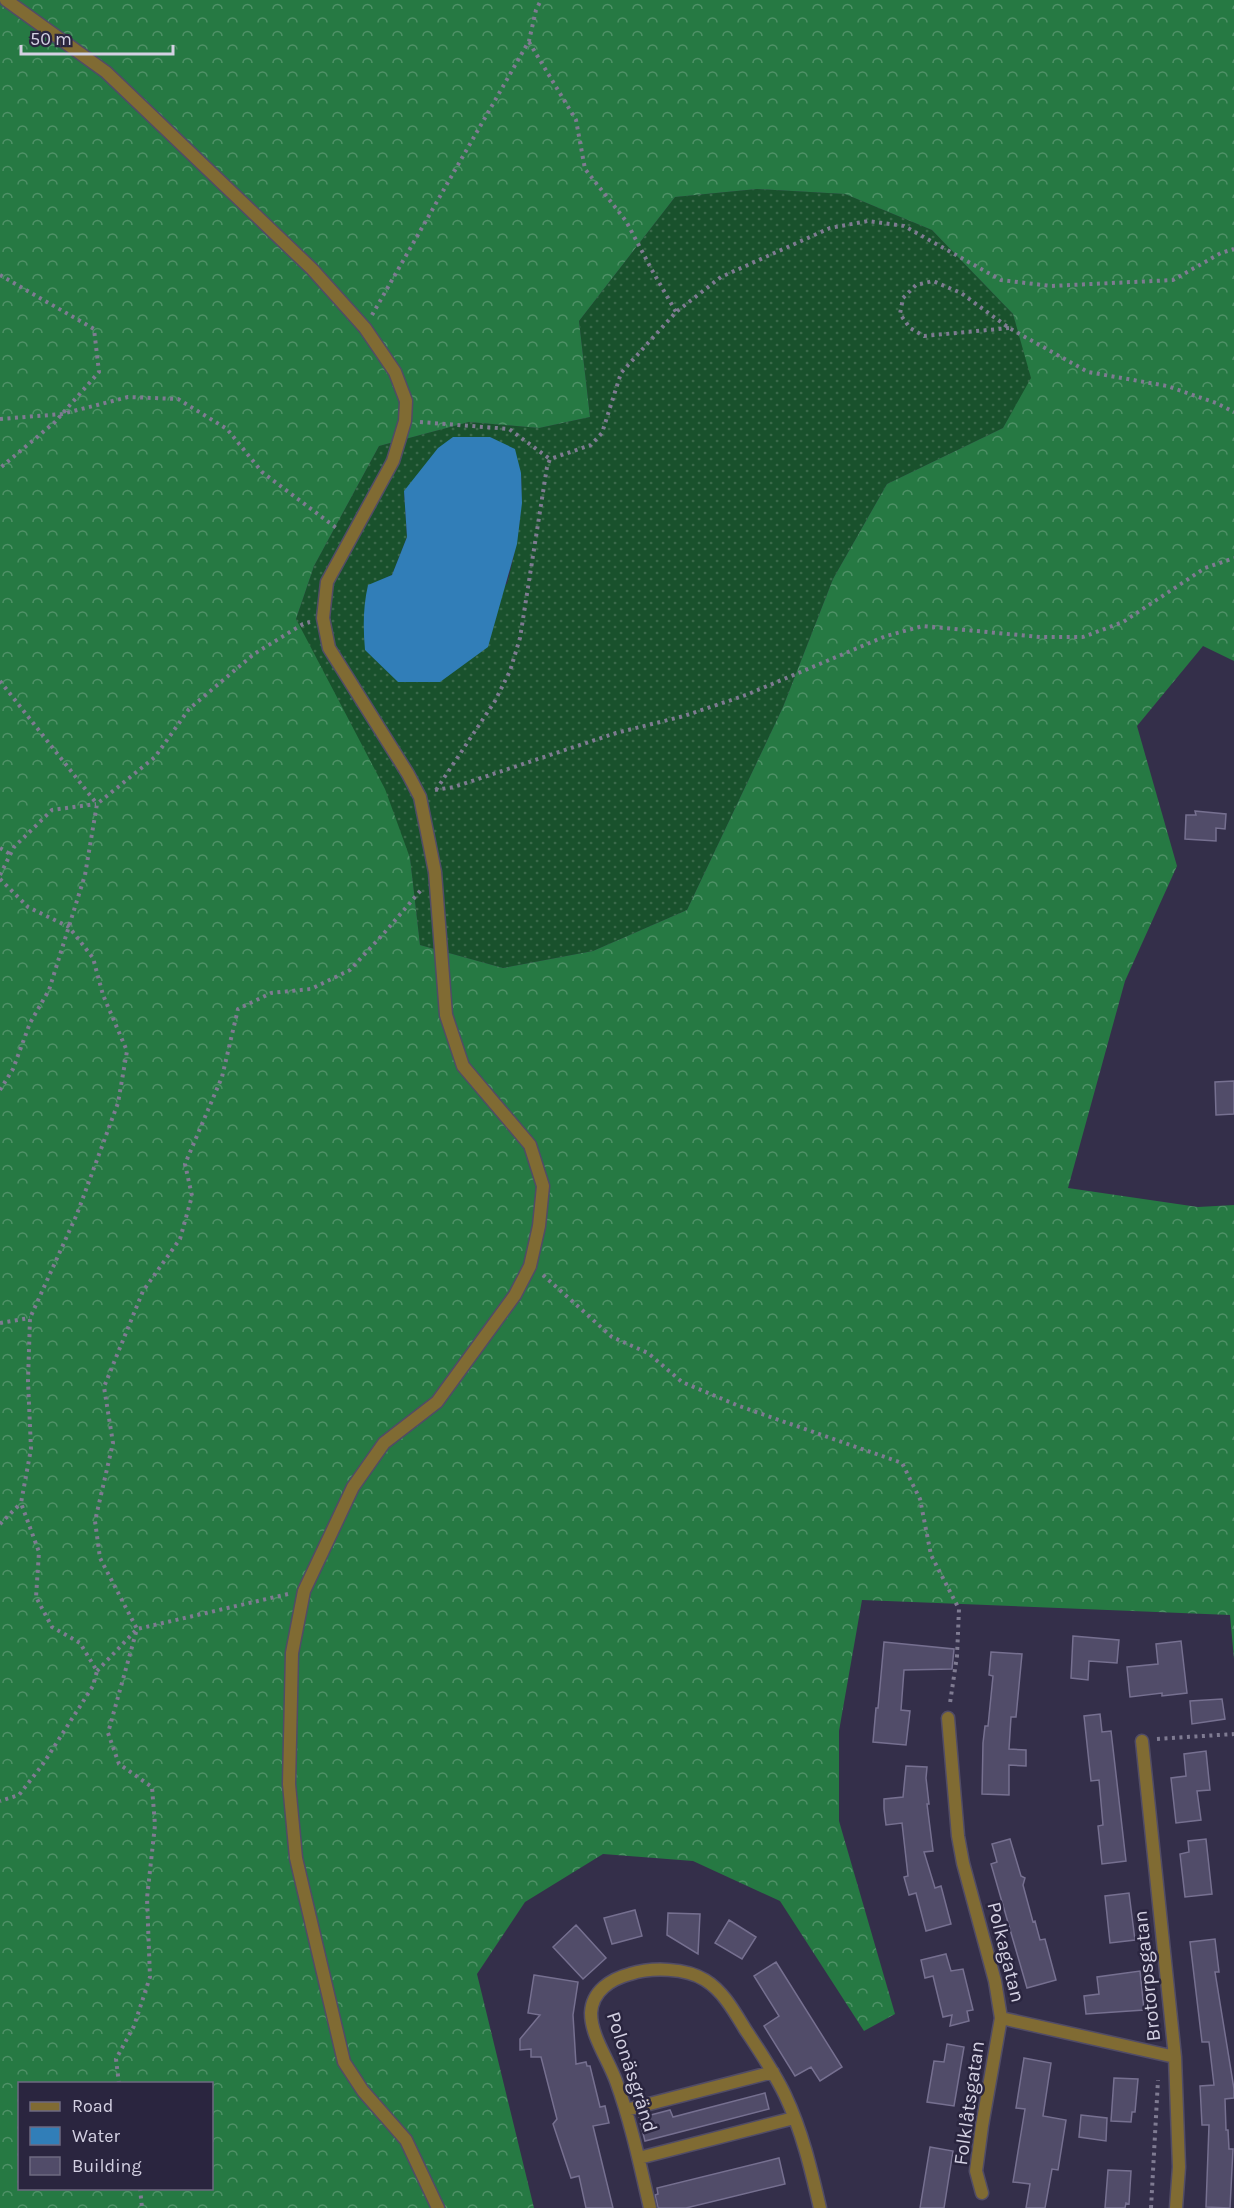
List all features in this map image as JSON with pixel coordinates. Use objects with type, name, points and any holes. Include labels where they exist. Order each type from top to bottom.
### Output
[{"type":"street","points":[[6,0],[106,72],[312,268],[364,328],[395,372],[406,401],[405,421],[393,461],[327,582],[323,618],[329,648],[420,797],[435,872],[446,1015],[463,1066],[530,1145],[543,1185],[539,1226],[530,1266],[515,1295],[437,1402],[384,1443],[353,1487],[304,1591],[291,1653],[289,1784],[296,1858],[344,2062],[363,2091],[406,2140],[438,2208]]},
{"type":"street","name":"Polkagatan","points":[[948,1718],[958,1836],[963,1863],[995,1981],[1001,2018],[1175,2058]]},
{"type":"street","name":"Brotorpsgatan","points":[[1142,1741],[1175,2058],[1179,2167],[1176,2208]]},
{"type":"street","name":"Polonäsgränd","points":[[651,2208],[626,2110],[594,2032],[591,2011],[595,1997],[603,1986],[630,1973],[675,1971],[693,1973],[720,1992],[773,2072],[805,2145],[820,2208]]},
{"type":"street","name":"Folklåtsgatan","points":[[982,2193],[976,2171],[1001,2018]]},
{"type":"street","points":[[626,2110],[773,2072]]},
{"type":"street","name":"Polonäsgränd","points":[[639,2158],[794,2118]]},
{"type":"path","points":[[364,328],[529,41],[536,10],[541,0]]},
{"type":"path","points":[[529,41],[576,120],[585,169],[626,220],[676,312]]},
{"type":"path","points":[[550,459],[591,445],[602,433],[621,373],[676,312],[721,277],[830,228],[868,221],[903,226],[1001,280],[1051,286],[1173,280],[1221,253],[1234,249]]},
{"type":"path","points":[[0,275],[94,329],[99,372],[62,414],[0,468]]},
{"type":"path","points":[[1009,328],[924,336],[910,328],[900,314],[903,298],[916,285],[933,281],[960,293],[1009,328],[1088,372],[1167,386],[1234,412]]},
{"type":"path","points":[[0,419],[62,414],[128,398],[178,399],[228,429],[262,472],[350,538]]},
{"type":"path","points":[[405,421],[509,429],[550,459]]},
{"type":"path","points":[[436,790],[495,701],[510,671],[520,638],[550,459]]},
{"type":"path","points":[[420,797],[616,733],[695,713],[746,695],[886,636],[923,626],[1040,637],[1083,637],[1123,622],[1205,568],[1234,558]]},
{"type":"path","points":[[97,1671],[80,1643],[51,1627],[36,1597],[39,1552],[21,1503],[31,1449],[28,1381],[30,1318],[77,1215],[118,1103],[126,1051],[103,995],[93,958],[69,927],[28,907],[0,877],[14,847],[52,810],[97,804],[155,757],[189,710],[254,654],[303,624],[323,618]]},
{"type":"path","points":[[0,681],[97,804],[85,875],[49,990],[30,1023],[13,1069],[0,1090]]},
{"type":"path","points":[[0,848],[10,854]]},
{"type":"path","points":[[119,2082],[116,2059],[134,2026],[150,1977],[147,1898],[155,1825],[152,1787],[119,1764],[108,1733],[137,1629],[100,1558],[96,1530],[95,1521],[113,1443],[104,1387],[143,1291],[180,1239],[192,1196],[185,1164],[222,1077],[238,1009],[271,993],[311,989],[350,970],[385,933],[435,872]]},
{"type":"path","points":[[530,1266],[550,1280],[612,1337],[648,1353],[682,1382],[739,1406],[902,1463],[920,1499],[931,1555],[959,1609],[957,1656],[948,1718]]},
{"type":"path","points":[[0,1323],[30,1318]]},
{"type":"path","points":[[0,1524],[21,1503]]},
{"type":"path","points":[[0,1801],[19,1795],[43,1764],[93,1686],[97,1671],[137,1629],[304,1591]]},
{"type":"path","points":[[1142,1741],[1234,1734]]},
{"type":"path","points":[[1151,2208],[1159,2054]]},
{"type":"path","points":[[140,2190],[142,2208]]},
{"type":"green space","points":[[0,0],[1234,0],[1234,661],[1203,646],[1137,726],[1177,866],[1125,981],[1068,1188],[1198,1207],[1234,1205],[1234,1659],[1230,1615],[862,1600],[839,1731],[839,1821],[895,2014],[864,2031],[780,1901],[693,1861],[603,1854],[525,1902],[477,1974],[534,2208],[0,2208]],"holes":[[[757,189],[845,194],[932,230],[1013,314],[1031,378],[1003,428],[887,484],[833,579],[783,707],[687,910],[593,951],[503,968],[420,945],[410,858],[385,789],[296,619],[314,566],[379,446],[469,422],[539,428],[590,417],[579,321],[675,197]]]},
{"type":"green space","points":[[757,189],[845,194],[932,230],[1013,314],[1032,378],[1003,428],[887,484],[833,579],[783,707],[687,910],[593,951],[503,968],[420,945],[410,858],[296,619],[314,566],[379,446],[469,422],[539,428],[590,417],[579,321],[675,197]],"holes":[[[521,473],[518,529],[507,584],[368,586],[392,575],[407,537],[404,491]]]},
{"type":"water","points":[[453,437],[490,437],[515,449],[521,473],[522,503],[517,544],[488,647],[440,682],[398,682],[365,650],[364,618],[368,585],[392,575],[407,537],[404,491],[438,448]]},
{"type":"building","points":[[1195,811],[1226,814],[1225,829],[1216,828],[1216,841],[1185,839],[1186,815],[1196,815]]},
{"type":"building","points":[[1234,1081],[1234,1114],[1216,1115],[1215,1082]]},
{"type":"building","points":[[1073,1636],[1119,1640],[1117,1663],[1089,1661],[1088,1680],[1071,1678]]},
{"type":"building","points":[[1181,1641],[1187,1693],[1130,1697],[1127,1667],[1158,1664],[1156,1644]]},
{"type":"building","points":[[884,1642],[954,1649],[952,1669],[904,1670],[901,1710],[910,1711],[906,1745],[873,1742]]},
{"type":"building","points":[[991,1652],[1022,1654],[1016,1717],[1011,1717],[1009,1749],[1026,1750],[1026,1766],[1009,1765],[1009,1795],[982,1794],[983,1743],[985,1726],[988,1726],[993,1676],[989,1675]]},
{"type":"building","points":[[1222,1699],[1225,1719],[1192,1724],[1190,1701]]},
{"type":"building","points":[[1100,1714],[1102,1732],[1111,1731],[1126,1861],[1102,1864],[1098,1826],[1103,1825],[1099,1780],[1091,1781],[1084,1716]]},
{"type":"building","points":[[1206,1751],[1210,1790],[1197,1791],[1201,1820],[1176,1823],[1171,1778],[1186,1776],[1184,1754]]},
{"type":"building","points":[[906,1766],[927,1767],[929,1804],[927,1804],[933,1851],[924,1852],[935,1888],[941,1886],[951,1924],[926,1931],[916,1893],[909,1895],[904,1877],[908,1876],[902,1823],[886,1825],[884,1809],[884,1799],[903,1797]]},
{"type":"building","points":[[1010,1839],[1021,1876],[1025,1878],[1023,1885],[1033,1922],[1035,1921],[1040,1940],[1045,1939],[1056,1980],[1027,1988],[991,1864],[997,1862],[992,1844]]},
{"type":"building","points":[[1206,1839],[1212,1894],[1185,1897],[1180,1854],[1189,1852],[1188,1841]]},
{"type":"building","points":[[1129,1893],[1135,1940],[1110,1943],[1105,1896]]},
{"type":"building","points":[[635,1910],[642,1936],[612,1944],[604,1918]]},
{"type":"building","points":[[668,1913],[700,1914],[698,1954],[667,1935]]},
{"type":"building","points":[[729,1920],[756,1937],[742,1959],[715,1943]]},
{"type":"building","points":[[576,1925],[606,1958],[583,1979],[553,1947]]},
{"type":"building","points":[[1215,1939],[1219,1972],[1215,1972],[1234,2089],[1234,2098],[1225,2099],[1229,2149],[1233,2149],[1230,2208],[1206,2207],[1209,2125],[1202,2125],[1200,2086],[1214,2085],[1209,2042],[1202,2042],[1190,1942]]},
{"type":"building","points":[[946,1954],[951,1971],[963,1969],[973,2010],[967,2011],[969,2021],[950,2026],[952,2015],[943,2017],[933,1976],[925,1978],[921,1960]]},
{"type":"building","points":[[776,1962],[842,2067],[820,2081],[811,2067],[795,2076],[764,2026],[779,2016],[754,1976]]},
{"type":"building","points":[[1140,1971],[1144,2010],[1086,2014],[1084,1996],[1099,1994],[1097,1977]]},
{"type":"building","points":[[534,1975],[578,1982],[573,2015],[576,2064],[586,2062],[587,2066],[590,2066],[600,2107],[605,2106],[609,2123],[593,2126],[613,2208],[586,2208],[579,2176],[571,2178],[553,2124],[557,2119],[541,2057],[531,2057],[531,2049],[520,2050],[520,2039],[540,2015],[528,2013]]},
{"type":"building","points":[[947,2044],[964,2047],[954,2106],[927,2102],[934,2061],[944,2062]]},
{"type":"building","points":[[1024,2058],[1051,2063],[1043,2116],[1066,2120],[1058,2170],[1052,2169],[1045,2208],[1026,2208],[1030,2184],[1013,2182],[1025,2109],[1016,2108]]},
{"type":"building","points":[[1114,2078],[1138,2079],[1135,2112],[1132,2112],[1131,2122],[1111,2121]]},
{"type":"building","points":[[765,2093],[769,2109],[645,2141],[639,2118],[670,2110],[673,2117]]},
{"type":"building","points":[[1081,2115],[1107,2118],[1106,2141],[1079,2137]]},
{"type":"building","points":[[930,2147],[953,2151],[944,2208],[920,2208]]},
{"type":"building","points":[[779,2158],[785,2184],[686,2208],[658,2208],[655,2195],[658,2194],[657,2188]]},
{"type":"building","points":[[1108,2170],[1131,2171],[1129,2204],[1126,2203],[1125,2208],[1105,2208]]}]
